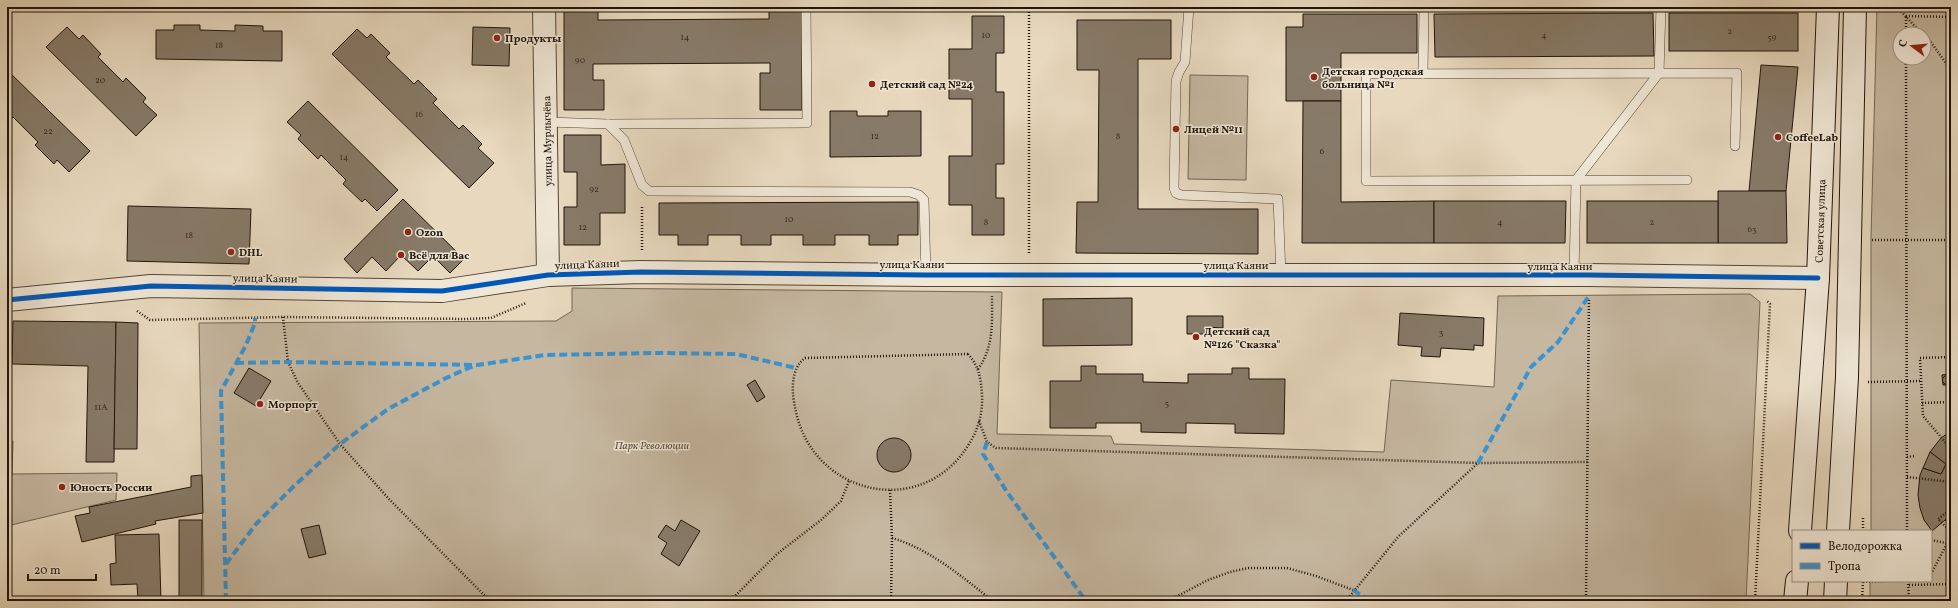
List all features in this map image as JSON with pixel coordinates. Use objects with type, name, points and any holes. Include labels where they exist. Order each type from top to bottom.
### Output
[{"type":"street","name":"улица Мурлычёва","points":[[544,7],[547,122],[548,275]]},
{"type":"street","name":"Советская улица","points":[[1800,530],[1818,278],[1828,7]]},
{"type":"street","points":[[1838,530],[1847,377],[1855,7]]},
{"type":"street","name":"улица Каяни","points":[[7,300],[151,286],[442,291],[548,275],[641,272],[926,275],[1029,274],[1818,278]]},
{"type":"street","points":[[1795,601],[1797,582]]},
{"type":"street","points":[[1835,601],[1836,582]]},
{"type":"lane","points":[[547,122],[608,124],[806,123],[806,7]]},
{"type":"lane","points":[[1189,7],[1185,62],[1176,81],[1174,188],[1176,193],[1181,195],[1278,199],[1280,202],[1281,275]]},
{"type":"lane","points":[[1423,74],[1424,7]]},
{"type":"lane","points":[[1581,276],[1576,180],[1659,73],[1661,7]]},
{"type":"lane","points":[[1687,180],[1366,181],[1366,74],[1737,73],[1735,146]]},
{"type":"lane","points":[[608,124],[624,140],[642,185],[649,191],[910,192],[919,195],[924,200],[926,275]]},
{"type":"path","points":[[1029,7],[1029,274]]},
{"type":"path","points":[[1897,7],[1915,26]]},
{"type":"path","points":[[1906,16],[1951,17]]},
{"type":"path","points":[[1906,16],[1906,26]]},
{"type":"path","points":[[1932,44],[1951,70]]},
{"type":"path","points":[[1906,66],[1907,530]]},
{"type":"path","points":[[641,272],[642,185]]},
{"type":"path","points":[[1866,240],[1951,240]]},
{"type":"path","points":[[978,369],[986,358],[991,338],[992,274]]},
{"type":"path","points":[[1581,276],[1588,462],[1586,601]]},
{"type":"path","points":[[1755,601],[1770,304],[1764,298]]},
{"type":"path","points":[[136,310],[150,320],[283,317],[467,319],[491,318],[529,301]]},
{"type":"path","points":[[283,317],[288,362],[298,383],[340,444],[393,504],[483,594],[494,601]]},
{"type":"path","points":[[968,354],[975,361],[978,369],[982,404],[979,421],[973,437],[964,452],[944,472],[924,483],[907,488],[890,490],[873,489],[849,481],[827,467],[815,454],[803,435],[795,408],[793,384],[796,368],[805,358],[968,354]]},
{"type":"path","points":[[1951,357],[1920,358],[1923,416],[1951,449]]},
{"type":"path","points":[[1865,382],[1921,381]]},
{"type":"path","points":[[1922,403],[1951,402]]},
{"type":"path","points":[[979,421],[987,442],[996,448],[1478,462],[1588,462]]},
{"type":"path","points":[[1907,457],[1915,456]]},
{"type":"path","points":[[1346,601],[1353,590],[1398,537],[1478,462]]},
{"type":"path","points":[[1907,477],[1951,482]]},
{"type":"path","points":[[725,601],[735,596],[777,554],[821,520],[842,501],[849,481]]},
{"type":"path","points":[[890,490],[892,538],[891,601]]},
{"type":"path","points":[[1951,510],[1938,519],[1951,532]]},
{"type":"path","points":[[1932,572],[1949,544],[1951,536]]},
{"type":"path","points":[[892,538],[922,550],[993,601]]},
{"type":"path","points":[[1932,540],[1949,544]]},
{"type":"path","points":[[1168,601],[1208,580],[1230,572],[1248,568],[1287,568],[1316,576],[1353,590]]},
{"type":"path","points":[[1862,601],[1863,582]]},
{"type":"path","points":[[1909,601],[1908,583],[1951,584]]},
{"type":"path","points":[[734,601],[735,596]]},
{"type":"green space","points":[[1877,7],[1951,7],[1951,601],[1870,601],[1870,582],[1932,582],[1932,530],[1871,530],[1871,238]]},
{"type":"green space","points":[[1190,75],[1248,76],[1246,180],[1188,179]]},
{"type":"green space","name":"Парк Революции","points":[[572,288],[1002,292],[997,434],[1111,436],[1114,444],[1384,452],[1391,380],[1494,387],[1498,296],[1750,294],[1760,302],[1746,601],[204,601],[199,323],[556,321],[572,311]]},
{"type":"green space","name":"Юность России","points":[[7,441],[13,441],[12,474],[117,473],[116,500],[7,526]]},
{"type":"building","points":[[802,9],[802,110],[760,110],[760,73],[770,73],[770,63],[593,64],[593,80],[604,80],[604,110],[564,110],[564,10],[598,10],[598,20],[769,19],[769,10]]},
{"type":"building","points":[[1653,13],[1654,56],[1435,57],[1434,14]]},
{"type":"building","points":[[1669,13],[1798,13],[1798,51],[1669,51]]},
{"type":"building","name":"Детская городская больница №1","points":[[1303,14],[1417,14],[1417,53],[1341,53],[1341,101],[1286,101],[1286,27],[1303,27]]},
{"type":"building","points":[[972,16],[1004,16],[1004,53],[996,53],[996,92],[1004,92],[1004,164],[996,164],[996,198],[1004,198],[1004,235],[972,235],[972,205],[949,205],[949,156],[972,156],[972,99],[949,99],[949,49],[972,49]]},
{"type":"building","points":[[1077,20],[1171,20],[1171,59],[1138,59],[1138,209],[1258,209],[1258,254],[1076,253],[1077,202],[1098,202],[1099,70],[1077,70]]},
{"type":"building","points":[[174,25],[200,25],[200,30],[235,31],[235,25],[263,26],[263,31],[282,31],[282,61],[156,59],[156,30],[174,30]]},
{"type":"building","points":[[67,27],[79,39],[83,35],[101,54],[98,57],[123,82],[126,78],[146,98],[143,102],[157,115],[136,136],[46,47]]},
{"type":"building","points":[[473,27],[510,28],[509,66],[472,65]]},
{"type":"building","points":[[357,29],[367,38],[371,34],[390,53],[386,57],[414,84],[418,80],[437,99],[433,103],[459,129],[463,125],[482,144],[478,148],[494,163],[469,188],[332,54]]},
{"type":"building","points":[[1761,65],[1798,67],[1786,191],[1749,191]]},
{"type":"building","points":[[7,70],[90,151],[69,172],[57,160],[54,164],[35,145],[38,142],[13,117],[10,121],[7,118]]},
{"type":"building","points":[[308,101],[398,190],[377,211],[365,199],[362,202],[343,184],[346,180],[321,155],[318,159],[298,139],[301,135],[287,122]]},
{"type":"building","points":[[1303,101],[1341,101],[1341,202],[1434,201],[1434,243],[1302,243]]},
{"type":"building","points":[[830,111],[857,111],[857,116],[888,116],[888,111],[921,111],[921,156],[830,157]]},
{"type":"building","points":[[564,135],[601,135],[601,165],[625,164],[625,213],[600,213],[600,245],[564,245],[564,207],[577,207],[577,172],[564,172]]},
{"type":"building","points":[[1718,191],[1786,191],[1787,243],[1718,243]]},
{"type":"building","points":[[403,199],[464,259],[450,273],[433,256],[418,271],[401,255],[386,271],[372,257],[357,273],[344,259]]},
{"type":"building","points":[[1434,201],[1566,201],[1565,243],[1434,243]]},
{"type":"building","points":[[1587,201],[1718,201],[1718,243],[1587,243]]},
{"type":"building","points":[[918,202],[918,235],[898,235],[898,245],[869,245],[869,235],[835,235],[835,245],[803,245],[803,235],[771,235],[771,245],[741,245],[741,235],[708,235],[708,245],[678,245],[678,235],[659,235],[659,203]]},
{"type":"building","points":[[128,206],[251,209],[249,264],[127,261]]},
{"type":"building","points":[[1132,298],[1132,345],[1043,346],[1043,299]]},
{"type":"building","points":[[1400,313],[1484,318],[1483,346],[1474,345],[1474,350],[1441,348],[1440,357],[1421,356],[1422,347],[1398,345]]},
{"type":"building","points":[[1187,316],[1223,316],[1223,328],[1206,327],[1205,334],[1187,334]]},
{"type":"building","points":[[13,321],[116,322],[114,462],[86,462],[88,366],[12,364]]},
{"type":"building","points":[[116,322],[138,323],[137,449],[114,449]]},
{"type":"building","points":[[1081,366],[1096,366],[1096,374],[1143,374],[1143,382],[1188,383],[1188,374],[1232,374],[1232,368],[1249,368],[1249,379],[1285,379],[1284,434],[1235,433],[1235,424],[1186,423],[1186,433],[1141,432],[1141,423],[1096,423],[1096,428],[1050,428],[1050,381],[1081,381]]},
{"type":"building","points":[[249,368],[271,381],[256,406],[234,393]]},
{"type":"building","points":[[1951,374],[1951,385],[1943,385],[1942,375]]},
{"type":"building","points":[[1947,375],[1952,380],[1947,385],[1942,380]]},
{"type":"building","points":[[755,380],[765,397],[757,402],[747,385]]},
{"type":"building","points":[[7,405],[11,405],[11,438],[7,438]]},
{"type":"building","points":[[1951,431],[1949,491],[1951,515],[1932,531],[1924,520],[1918,495],[1920,475],[1923,468],[1941,474],[1946,464],[1930,452],[1941,438]]},
{"type":"building","points":[[894,438],[906,443],[911,455],[906,467],[894,472],[882,467],[877,455],[882,443]]},
{"type":"building","points":[[1930,452],[1946,464],[1941,474],[1923,468]]},
{"type":"building","points":[[202,475],[203,513],[155,521],[156,524],[82,542],[75,516],[90,513],[89,507],[191,487],[191,476]]},
{"type":"building","points":[[1951,515],[1951,524],[1945,520]]},
{"type":"building","points":[[179,520],[202,520],[202,601],[179,601]]},
{"type":"building","points":[[681,520],[700,531],[679,566],[661,554],[667,543],[658,537],[666,525],[675,531]]},
{"type":"building","points":[[319,525],[326,554],[309,558],[301,529]]},
{"type":"building","points":[[159,534],[161,601],[138,601],[137,584],[111,585],[110,564],[116,563],[115,535]]},
{"type":"marked path","points":[[1478,463],[1531,367],[1558,342],[1589,296]]},
{"type":"marked path","points":[[226,601],[221,391],[246,345],[255,323],[255,318]]},
{"type":"marked path","points":[[236,363],[288,362],[477,365],[545,355],[658,353],[736,354],[796,368]]},
{"type":"marked path","points":[[226,564],[256,524],[294,486],[340,444],[388,409],[446,378],[473,366]]},
{"type":"marked path","points":[[987,442],[983,454],[1007,492],[1086,601]]},
{"type":"marked path","points":[[1353,590],[1370,601]]},
{"type":"cycle path","points":[[7,300],[151,286],[442,291],[548,275],[641,272],[926,275],[1588,275],[1818,278]]},
{"type":"place","name":"Продукты","points":[[497,38]]},
{"type":"place","name":"Детская городская больница №1","points":[[1314,77]]},
{"type":"place","name":"Детский сад №24","points":[[872,84]]},
{"type":"place","name":"Лицей №11","points":[[1176,129]]},
{"type":"place","name":"CoffeeLab","points":[[1778,137]]},
{"type":"place","name":"Ozon","points":[[408,232]]},
{"type":"place","name":"DHL","points":[[231,252]]},
{"type":"place","name":"Всё для Вас","points":[[401,255]]},
{"type":"place","name":"Детский сад №126 \"Сказка\"","points":[[1196,337]]},
{"type":"place","name":"Морпорт","points":[[260,404]]},
{"type":"place","name":"Юность России","points":[[62,487]]}]
